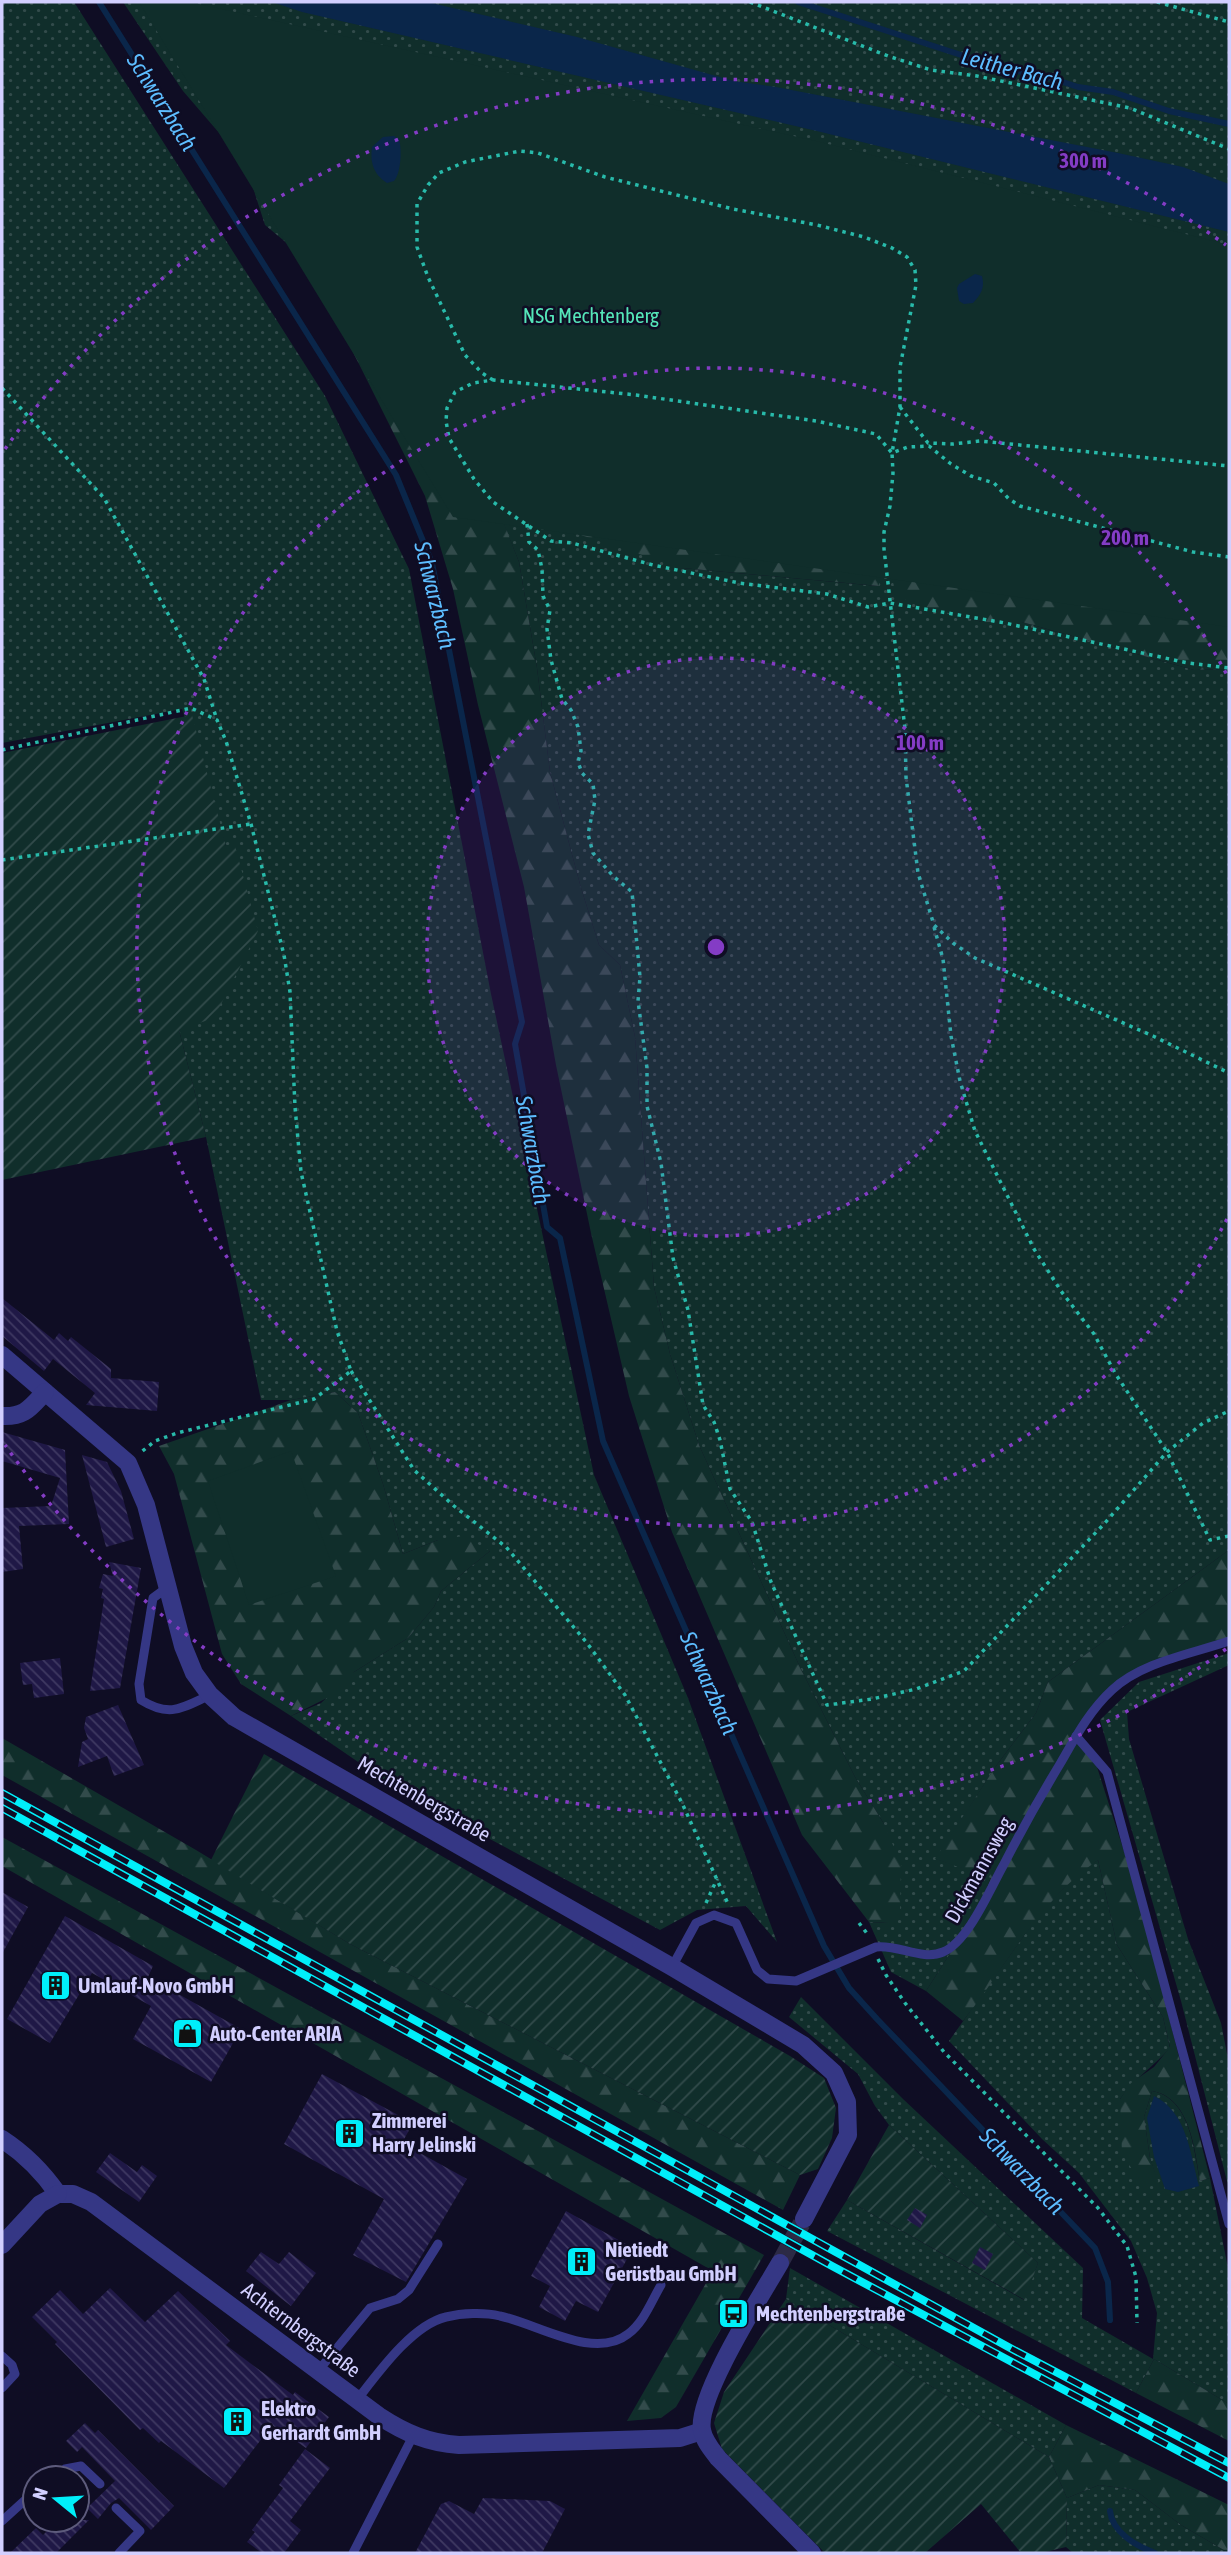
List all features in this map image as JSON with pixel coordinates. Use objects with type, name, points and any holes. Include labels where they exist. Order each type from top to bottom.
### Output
[{"type":"street","name":"Mechtenbergstraße","points":[[2,1354],[128,1463],[146,1504],[183,1646],[194,1673],[210,1695],[234,1717],[672,1967],[803,2045],[834,2073],[847,2102],[848,2135],[804,2219]]},
{"type":"street","points":[[2,1416],[18,1417],[46,1392]]},
{"type":"street","points":[[2,2139],[45,2174],[58,2194],[40,2204],[2,2245]]},
{"type":"street","name":"Achternbergstraße","points":[[58,2194],[73,2194],[90,2202],[357,2400],[413,2436],[442,2444],[458,2445],[680,2438],[702,2431]]},
{"type":"street","points":[[780,2263],[713,2382],[701,2417],[702,2431],[718,2458],[812,2553]]},
{"type":"lane","points":[[168,1587],[153,1598],[139,1684],[141,1700],[156,1710],[179,1709],[210,1695]]},
{"type":"lane","name":"Dickmannsweg","points":[[736,1923],[757,1970],[768,1979],[784,1981],[800,1979],[871,1949],[886,1946],[935,1955],[958,1943],[1076,1736],[1102,1701],[1113,1689],[1146,1669],[1229,1641]]},
{"type":"lane","points":[[1076,1736],[1107,1772],[1229,2224]]},
{"type":"lane","points":[[672,1967],[691,1930],[702,1918],[714,1915],[736,1923]]},
{"type":"lane","points":[[318,2371],[370,2308],[398,2299],[409,2290],[438,2244]]},
{"type":"lane","points":[[357,2400],[386,2365],[423,2328],[445,2317],[498,2315],[533,2325],[560,2337],[586,2343],[612,2342],[627,2336],[641,2321],[661,2286]]},
{"type":"lane","points":[[2,2356],[12,2365],[15,2374],[2,2388]]},
{"type":"lane","points":[[353,2553],[413,2436]]},
{"type":"lane","points":[[91,2475],[100,2484]]},
{"type":"lane","points":[[2,2521],[21,2503]]},
{"type":"lane","points":[[116,2508],[141,2531],[119,2553]]},
{"type":"path","points":[[750,2],[931,70],[976,76],[1130,108],[1229,149]]},
{"type":"path","points":[[1157,2],[1229,22]]},
{"type":"path","points":[[493,380],[482,373],[465,355],[428,277],[417,247],[417,204],[439,173],[465,162],[520,152],[538,153],[605,177],[695,201],[782,217],[864,237],[892,248],[906,257],[915,270],[916,285],[900,367],[900,407],[892,453],[890,506],[884,532],[905,729],[911,826],[918,873],[943,958],[956,1059],[975,1131],[1034,1249],[1061,1291],[1094,1334],[1115,1373],[1167,1452],[1210,1540],[1229,1536]]},
{"type":"path","points":[[892,453],[876,434],[816,421],[636,395],[493,380],[474,383],[455,392],[447,408],[449,438],[474,479],[493,502],[551,541],[572,543],[653,565],[740,583],[827,594],[868,607],[890,603],[1067,635],[1188,663],[1229,668]]},
{"type":"path","points":[[2,388],[104,498],[204,679],[251,824],[278,929],[290,992],[301,1172],[337,1331],[351,1371],[414,1470],[506,1547],[587,1643],[625,1695],[682,1803],[736,1923]]},
{"type":"path","points":[[900,407],[928,443],[980,441],[1229,466]]},
{"type":"path","points":[[892,453],[908,447],[929,446],[971,476],[994,483],[1020,506],[1193,552],[1229,557]]},
{"type":"path","points":[[527,524],[529,542],[538,550],[543,596],[550,610],[547,629],[551,660],[562,699],[571,710],[578,727],[581,751],[578,762],[582,773],[593,784],[595,800],[588,834],[593,853],[613,876],[632,892],[640,977],[638,1001],[647,1068],[647,1105],[661,1163],[673,1258],[688,1310],[703,1405],[714,1422],[720,1440],[730,1489],[752,1522],[771,1582],[827,1705],[916,1689],[964,1671],[1104,1524],[1167,1452],[1203,1423],[1229,1410]]},
{"type":"path","points":[[2,750],[191,708],[217,720]]},
{"type":"path","points":[[2,860],[251,824]]},
{"type":"path","points":[[934,925],[953,943],[975,958],[1153,1036],[1229,1073]]},
{"type":"path","points":[[128,1463],[155,1441],[177,1433],[314,1399],[351,1371]]},
{"type":"path","points":[[859,1923],[886,1975],[944,2052],[1098,2208],[1127,2246],[1136,2277],[1137,2323]]},
{"type":"green space","points":[[2,2],[74,2],[325,396],[409,569],[491,994],[594,1475],[688,1698],[777,1942],[746,1906],[697,1910],[660,1930],[402,1792],[291,1716],[321,1703],[354,1672],[408,1638],[434,1607],[441,1591],[490,1551],[438,1540],[403,1554],[383,1484],[358,1413],[335,1392],[291,1400],[261,1400],[206,1137],[179,1030],[226,846],[182,709],[2,743]]},
{"type":"green space","points":[[123,2],[1229,2],[1229,475],[682,568],[878,586],[880,558],[950,613],[982,622],[1022,622],[1194,670],[1229,669],[1229,1550],[1048,1682],[1036,1713],[996,1766],[936,1859],[991,1877],[978,1910],[926,1991],[891,1972],[869,1922],[888,1923],[884,1824],[855,1777],[799,1665],[699,1445],[670,1354],[654,1287],[635,1037],[620,965],[599,945],[550,772],[537,668],[519,562],[497,507],[312,264],[265,225],[245,163],[183,91]]},
{"type":"green space","name":"NSG Mechtenberg","points":[[139,2],[190,2],[816,141],[1229,245],[1229,627],[453,517]]},
{"type":"green space","points":[[337,320],[1229,475],[1229,669],[1194,670],[1022,622],[982,622],[918,605],[896,596],[889,562],[880,558],[879,586],[682,568],[498,508],[519,562],[537,668],[550,772],[599,945],[620,965],[635,1037],[654,1287],[670,1354],[699,1445],[799,1665],[855,1777],[884,1824],[901,1864],[900,1913],[888,1923],[869,1922],[802,1835],[672,1532],[629,1396],[591,1233],[556,1065],[524,887],[478,705],[453,589],[425,496]]},
{"type":"green space","points":[[192,715],[226,846],[235,846],[258,931],[214,1018],[179,1030],[206,1137],[2,1180],[2,753]]},
{"type":"green space","points":[[335,1392],[358,1413],[383,1484],[403,1554],[438,1540],[463,1536],[490,1551],[441,1591],[434,1607],[408,1638],[354,1672],[347,1688],[291,1716],[241,1684],[222,1654],[174,1474],[159,1446],[291,1400]]},
{"type":"green space","points":[[291,1451],[336,1576],[249,1605],[208,1481]]},
{"type":"green space","points":[[1229,1550],[1229,1644],[1146,1669],[1111,1686],[1077,1739],[1097,1767],[1136,1889],[1210,2178],[1200,2181],[1193,2140],[1183,2114],[1165,2095],[1152,2091],[1144,2117],[1150,2158],[1160,2186],[1141,2184],[1122,2153],[1120,2099],[1131,2083],[1154,2067],[1170,2047],[1163,2017],[1117,1945],[1098,1860],[1058,1894],[1041,1914],[963,2021],[926,1991],[978,1910],[991,1878],[935,1859],[996,1766],[1036,1713],[1048,1682]]},
{"type":"green space","points":[[1229,1653],[1229,1665],[1127,1712],[1129,1739],[1188,1939],[1221,2023],[1229,2064],[1229,2189],[1181,2001],[1100,1720],[1139,1682]]},
{"type":"green space","points":[[2,1738],[196,1850],[350,1944],[800,2175],[783,2210],[2,1775]]},
{"type":"green space","points":[[264,1754],[824,2078],[836,2108],[832,2138],[818,2169],[800,2175],[350,1944],[211,1860]]},
{"type":"green space","points":[[2,1837],[764,2255],[676,2407],[661,2418],[627,2421],[713,2271],[2,1866]]},
{"type":"green space","points":[[1098,1860],[1117,1945],[1163,2017],[1170,2048],[1120,2099],[1159,2186],[1150,2158],[1144,2117],[1152,2091],[1165,2096],[1182,2114],[1192,2140],[1200,2181],[1210,2178],[1229,2273],[1229,2404],[1154,2359],[1136,2393],[827,2231],[847,2200],[1024,2300],[1038,2263],[889,2125],[858,2074],[789,2017],[801,1997],[903,2099],[1083,2268],[1082,2318],[1153,2359],[1157,2313],[1147,2278],[1131,2241],[1079,2173],[1042,2139],[949,2041],[1040,1913],[1078,1873]]},
{"type":"green space","points":[[889,2125],[1038,2263],[1025,2300],[847,2200]]},
{"type":"green space","points":[[790,2268],[1066,2425],[1049,2457],[786,2299]]},
{"type":"green space","points":[[786,2299],[1049,2457],[1067,2498],[1066,2547],[1041,2553],[1021,2553],[981,2504],[925,2553],[825,2553],[722,2449],[714,2423],[724,2392]]},
{"type":"green space","points":[[1154,2359],[1229,2404],[1229,2441],[1136,2393]]},
{"type":"green space","points":[[1066,2425],[1229,2505],[1229,2553],[1181,2525],[1135,2490],[1099,2485],[1067,2498],[1049,2457]]},
{"type":"green space","points":[[1099,2485],[1135,2490],[1181,2525],[1229,2553],[1073,2553],[1066,2547],[1067,2498]]},
{"type":"water","points":[[272,2],[427,2],[577,37],[734,81],[1183,167],[1229,184],[1229,232],[821,132],[302,12]]},
{"type":"water","points":[[394,136],[399,139],[401,155],[394,181],[387,183],[378,176],[374,167],[372,147],[383,137]]},
{"type":"water","points":[[975,274],[982,276],[982,291],[973,303],[964,304],[959,301],[957,288]]},
{"type":"water","points":[[1154,2096],[1174,2112],[1186,2135],[1199,2186],[1178,2192],[1165,2189],[1154,2157],[1147,2118]]},
{"type":"building","points":[[2,1298],[54,1340],[59,1333],[68,1341],[71,1337],[111,1369],[111,1378],[159,1382],[157,1411],[86,1405],[95,1393],[53,1359],[44,1371],[2,1336]]},
{"type":"building","points":[[2,1432],[65,1450],[69,1524],[19,1526],[23,1569],[2,1572],[2,1508],[51,1506],[60,1478],[2,1461]]},
{"type":"building","points":[[82,1455],[107,1462],[121,1491],[134,1539],[106,1547]]},
{"type":"building","points":[[109,1562],[141,1568],[120,1688],[90,1691],[104,1599],[101,1598],[103,1589],[99,1588],[103,1574],[113,1576]]},
{"type":"building","points":[[60,1658],[64,1694],[34,1698],[32,1684],[23,1685],[20,1663]]},
{"type":"building","points":[[118,1705],[144,1765],[114,1776],[107,1756],[78,1767],[82,1742],[88,1739],[84,1728],[86,1717]]},
{"type":"building","points":[[2,1892],[28,1907],[2,1954]]},
{"type":"building","points":[[65,1916],[153,1966],[148,1977],[241,2029],[211,2082],[133,2039],[151,2006],[92,1973],[50,2043],[7,2019]]},
{"type":"building","points":[[322,2074],[413,2123],[402,2143],[467,2179],[406,2282],[353,2255],[384,2199],[284,2144]]},
{"type":"building","points":[[110,2153],[137,2172],[142,2165],[157,2176],[139,2202],[96,2172]]},
{"type":"building","points":[[915,2208],[927,2215],[920,2228],[907,2220]]},
{"type":"building","name":"Nietiedt Gerüstbau GmbH","points":[[566,2211],[633,2248],[598,2312],[576,2301],[565,2321],[539,2307],[550,2286],[531,2276]]},
{"type":"building","points":[[980,2247],[993,2254],[985,2270],[972,2263]]},
{"type":"building","points":[[261,2252],[279,2264],[289,2252],[316,2273],[291,2306],[246,2271]]},
{"type":"building","points":[[110,2288],[145,2322],[178,2291],[230,2341],[226,2345],[293,2395],[295,2392],[329,2417],[306,2448],[272,2425],[224,2488],[161,2441],[159,2443],[143,2428],[140,2430],[32,2317],[60,2290],[83,2314]]},
{"type":"building","points":[[85,2423],[95,2433],[98,2430],[174,2506],[151,2530],[119,2498],[111,2503],[98,2519],[91,2512],[91,2504],[115,2481],[82,2447],[77,2452],[66,2441]]},
{"type":"building","points":[[305,2449],[330,2468],[290,2521],[301,2530],[284,2553],[262,2553],[247,2542],[255,2532],[252,2530],[283,2488],[279,2485]]},
{"type":"building","points":[[483,2498],[550,2501],[565,2509],[542,2553],[415,2553],[441,2504],[449,2501],[474,2514]]},
{"type":"building","points":[[30,2534],[75,2534],[56,2553],[10,2553]]},
{"type":"waterway","name":"Schwarzbach","points":[[99,2],[396,475],[432,563],[522,1022],[515,1044],[547,1227],[560,1238],[603,1441],[824,1946],[849,1988],[1095,2248],[1108,2282],[1110,2320]]},
{"type":"waterway","name":"Leither Bach","points":[[798,2],[998,67],[1051,78],[1078,87],[1113,92],[1169,111],[1229,124]]},
{"type":"waterway","name":"Schwarzbach","points":[[1110,2511],[1120,2532],[1155,2553]]},
{"type":"tunnel","points":[[780,2263],[804,2219]]},
{"type":"railway","points":[[2,1793],[1012,2349],[1229,2463]]},
{"type":"railway","points":[[2,1808],[832,2266],[1229,2478]]},
{"type":"place","name":"Umlauf-Novo GmbH","points":[[55,1986]]},
{"type":"place","name":"Auto-Center ARIA","points":[[187,2034]]},
{"type":"place","name":"Zimmerei Harry Jelinski","points":[[349,2133]]},
{"type":"place","name":"Nietiedt Gerüstbau GmbH","points":[[582,2262]]},
{"type":"place","name":"Mechtenbergstraße","points":[[733,2314]]},
{"type":"place","name":"Elektro Gerhardt GmbH","points":[[238,2421]]}]
